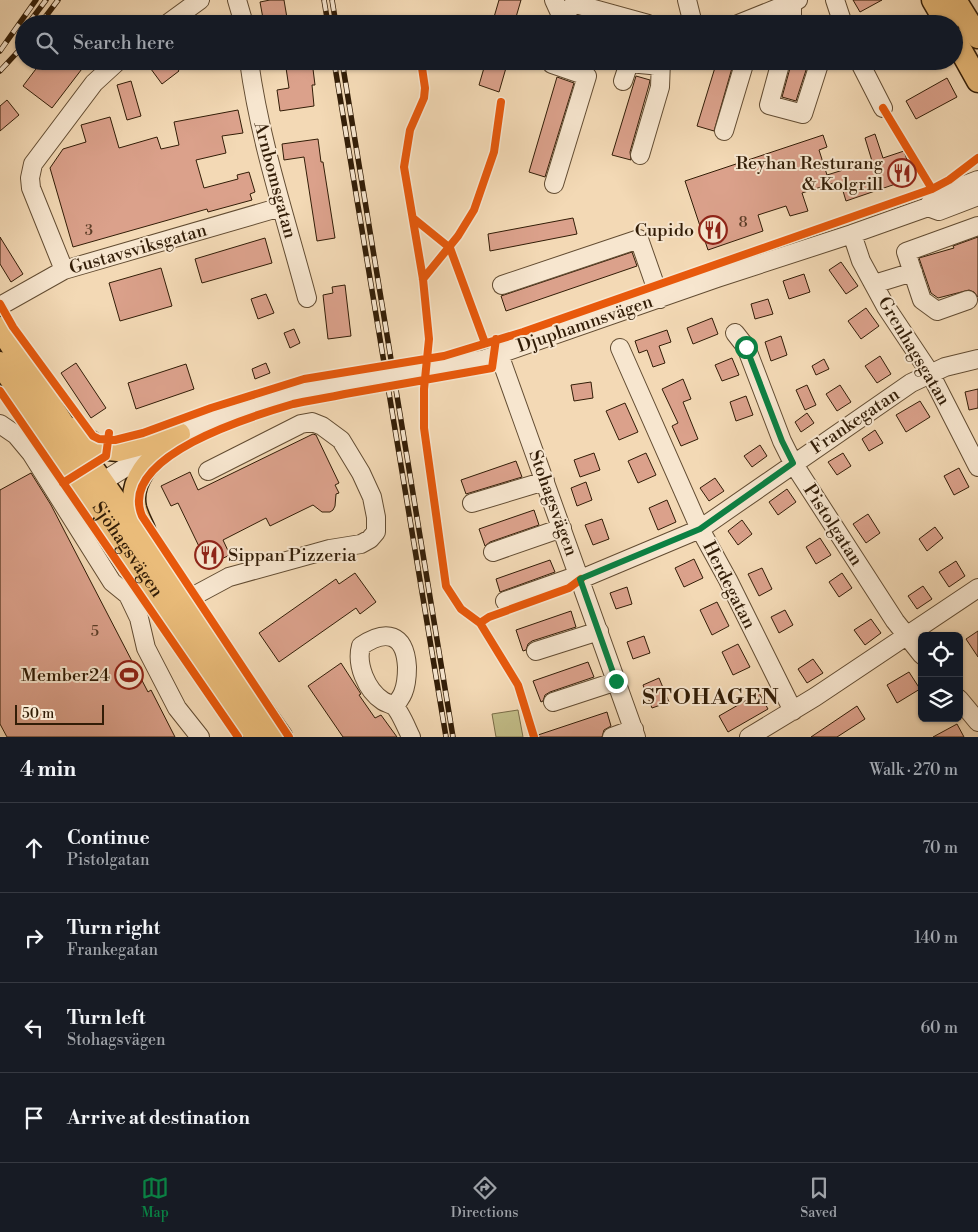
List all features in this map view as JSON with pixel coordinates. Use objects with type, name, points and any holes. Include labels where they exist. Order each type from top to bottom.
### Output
[{"type":"main road","points":[[933,0],[942,15]]},
{"type":"main road","points":[[955,0],[978,37]]},
{"type":"main road","points":[[963,54],[977,79]]},
{"type":"main road","name":"Sjöhagsvägen","points":[[0,328],[62,419],[94,486],[177,605],[257,737]]},
{"type":"main road","points":[[0,363],[17,387],[33,399],[91,479],[94,486]]},
{"type":"main road","points":[[62,419],[98,448],[118,450],[179,434]]},
{"type":"main road","points":[[156,557],[135,507],[136,484],[149,462],[179,434]]},
{"type":"main road","name":"Sjöhagsvägen","points":[[94,486],[156,557],[177,605],[243,683],[281,737]]},
{"type":"main road","points":[[243,683],[258,722],[268,737]]},
{"type":"street","points":[[179,15],[200,0]]},
{"type":"street","points":[[237,0],[241,15]]},
{"type":"street","points":[[687,0],[691,15]]},
{"type":"street","points":[[761,15],[795,2],[793,15]]},
{"type":"street","points":[[836,3],[840,15]]},
{"type":"street","points":[[561,13],[576,4],[616,15]]},
{"type":"street","points":[[64,270],[31,188],[30,178],[33,164],[94,83],[108,70]]},
{"type":"street","name":"Arnbomsgatan","points":[[251,70],[261,129],[307,298]]},
{"type":"street","points":[[554,184],[587,76],[570,70]]},
{"type":"street","points":[[623,81],[627,70]]},
{"type":"street","points":[[640,155],[660,87],[661,70]]},
{"type":"street","points":[[724,131],[742,70]]},
{"type":"street","points":[[778,70],[769,104],[803,114],[817,70]]},
{"type":"street","points":[[864,70],[883,108]]},
{"type":"street","name":"Djuphamnsvägen","points":[[938,203],[978,180]]},
{"type":"street","name":"Djuphamnsvägen","points":[[94,486],[179,434],[222,416],[298,391],[486,359],[938,203],[978,196]]},
{"type":"street","points":[[938,203],[953,234]]},
{"type":"street","name":"Gustavsviksgatan","points":[[0,306],[64,270],[281,207]]},
{"type":"street","points":[[968,300],[937,311],[922,300],[906,252],[978,226]]},
{"type":"street","name":"Grenhagsgatan","points":[[852,234],[861,261],[886,307],[930,373],[978,467]]},
{"type":"street","points":[[502,286],[639,239],[660,299]]},
{"type":"street","points":[[874,284],[913,272]]},
{"type":"street","name":"Pistolgatan","points":[[735,333],[746,347],[782,441],[793,463],[895,621],[918,650]]},
{"type":"street","name":"Herdegatan","points":[[620,348],[700,529],[728,580],[793,711]]},
{"type":"street","name":"Stohagsvägen","points":[[499,354],[635,733]]},
{"type":"street","name":"Frankegatan","points":[[506,601],[580,577],[700,529],[910,383],[930,373],[978,359]]},
{"type":"street","points":[[177,605],[229,577],[330,549],[360,544],[370,540],[376,532],[376,517],[372,497],[361,473],[341,440],[322,426],[312,422],[301,424],[208,471]]},
{"type":"street","points":[[0,424],[16,435],[31,453],[112,582],[128,595],[139,618],[146,648],[177,708],[200,737]]},
{"type":"street","points":[[472,503],[545,481]]},
{"type":"street","points":[[492,552],[562,528]]},
{"type":"street","points":[[749,737],[793,711],[978,588]]},
{"type":"street","points":[[536,651],[599,631]]},
{"type":"street","points":[[553,702],[616,681]]},
{"type":"street","points":[[963,704],[978,722]]},
{"type":"street","points":[[395,707],[411,737]]},
{"type":"street","points":[[612,737],[635,733]]},
{"type":"shaded area","points":[[518,710],[523,737],[496,737],[492,714]]},
{"type":"building","points":[[284,0],[286,15],[262,15],[260,2]]},
{"type":"building","points":[[499,0],[521,0],[517,15],[495,15]]},
{"type":"building","points":[[853,0],[882,0],[860,12]]},
{"type":"building","points":[[35,70],[81,70],[52,108],[23,86]]},
{"type":"building","points":[[152,70],[178,70],[179,71],[162,84]]},
{"type":"building","points":[[286,70],[313,70],[315,85],[312,85],[314,106],[280,111],[277,90],[289,88]]},
{"type":"building","points":[[483,70],[505,70],[499,92],[479,85]]},
{"type":"building","points":[[714,70],[731,70],[714,131],[697,126]]},
{"type":"building","points":[[790,70],[806,70],[796,101],[782,97]]},
{"type":"building","points":[[636,76],[650,80],[630,152],[631,160],[612,155]]},
{"type":"building","points":[[557,77],[574,83],[545,177],[529,172]]},
{"type":"building","points":[[947,78],[957,97],[916,119],[906,101]]},
{"type":"building","points":[[131,81],[141,116],[127,120],[117,85]]},
{"type":"building","points":[[7,100],[19,115],[0,131],[0,106]]},
{"type":"building","points":[[238,110],[243,133],[222,136],[226,153],[196,160],[204,188],[238,179],[237,175],[249,172],[255,192],[250,194],[252,200],[208,212],[207,209],[73,247],[50,168],[63,149],[86,142],[81,125],[110,117],[119,148],[157,137],[161,149],[179,145],[174,122]]},
{"type":"building","points":[[875,134],[883,158],[904,151],[913,178],[846,201],[840,181],[802,193],[808,211],[790,216],[786,206],[758,215],[763,231],[708,250],[685,181],[823,135],[827,147],[819,150],[827,175],[872,161],[865,138]]},
{"type":"building","points":[[318,139],[335,238],[317,241],[304,157],[284,160],[282,144]]},
{"type":"building","points":[[573,218],[577,234],[490,251],[488,234]]},
{"type":"building","points":[[0,237],[23,274],[11,282],[0,264]]},
{"type":"building","points":[[978,237],[978,297],[969,290],[938,298],[931,293],[919,258],[954,248],[953,246]]},
{"type":"building","points":[[265,238],[272,263],[202,283],[195,259]]},
{"type":"building","points":[[632,252],[637,266],[506,311],[501,296]]},
{"type":"building","points":[[841,262],[858,286],[846,294],[829,270]]},
{"type":"building","points":[[161,268],[172,306],[120,321],[109,283]]},
{"type":"building","points":[[804,274],[810,292],[789,299],[783,281]]},
{"type":"building","points":[[345,285],[351,336],[328,339],[323,295],[333,293],[332,287]]},
{"type":"building","points":[[266,294],[274,313],[258,319],[251,299]]},
{"type":"building","points":[[768,299],[773,314],[755,319],[751,304]]},
{"type":"building","points":[[866,308],[879,326],[861,339],[848,321]]},
{"type":"building","points":[[712,318],[718,334],[693,344],[687,328]]},
{"type":"building","points":[[294,329],[300,343],[290,348],[284,333]]},
{"type":"building","points":[[667,330],[671,342],[659,346],[665,363],[653,367],[647,350],[639,353],[635,341]]},
{"type":"building","points":[[781,336],[787,355],[771,361],[765,342]]},
{"type":"building","points":[[880,356],[891,374],[877,383],[865,366]]},
{"type":"building","points":[[732,358],[739,375],[722,381],[715,365]]},
{"type":"building","points":[[824,359],[829,369],[816,375],[812,366]]},
{"type":"building","points":[[76,363],[106,408],[91,418],[61,373]]},
{"type":"building","points":[[266,363],[270,373],[255,379],[252,369]]},
{"type":"building","points":[[186,364],[194,389],[136,409],[128,383]]},
{"type":"building","points":[[683,379],[691,399],[683,402],[698,439],[681,446],[672,426],[678,423],[662,389]]},
{"type":"building","points":[[591,382],[593,398],[574,401],[571,385]]},
{"type":"building","points":[[807,385],[816,405],[805,410],[796,390]]},
{"type":"building","points":[[840,385],[851,402],[837,411],[826,394]]},
{"type":"building","points":[[978,389],[978,408],[969,410],[965,392]]},
{"type":"building","points":[[746,396],[753,415],[736,421],[730,402]]},
{"type":"building","points":[[920,401],[930,417],[906,432],[896,415]]},
{"type":"building","points":[[625,403],[638,432],[619,440],[606,411]]},
{"type":"building","points":[[807,413],[814,423],[801,432],[795,422]]},
{"type":"building","points":[[875,430],[883,443],[869,451],[862,439]]},
{"type":"building","points":[[313,434],[316,435],[339,483],[335,485],[339,493],[336,494],[333,510],[322,512],[313,505],[270,526],[266,518],[223,540],[230,555],[208,565],[178,503],[171,506],[161,486],[190,472],[198,490]]},
{"type":"building","points":[[760,445],[767,456],[752,467],[744,456]]},
{"type":"building","points":[[594,453],[600,470],[580,477],[574,460]]},
{"type":"building","points":[[646,453],[656,475],[638,483],[628,461]]},
{"type":"building","points":[[843,453],[851,466],[837,475],[828,462]]},
{"type":"building","points":[[516,461],[522,477],[466,494],[461,480]]},
{"type":"building","points":[[959,468],[969,487],[954,495],[944,476]]},
{"type":"building","points":[[31,473],[51,505],[148,692],[151,690],[175,737],[7,737],[0,724],[0,490]]},
{"type":"building","points":[[715,478],[724,491],[709,501],[700,488]]},
{"type":"building","points":[[586,482],[592,500],[577,506],[571,488]]},
{"type":"building","points":[[787,489],[796,502],[778,515],[769,502]]},
{"type":"building","points":[[667,500],[676,522],[658,530],[649,508]]},
{"type":"building","points":[[534,510],[539,525],[490,542],[485,546],[479,529]]},
{"type":"building","points":[[868,514],[880,533],[866,543],[853,524]]},
{"type":"building","points":[[602,519],[609,539],[593,545],[585,525]]},
{"type":"building","points":[[742,520],[752,534],[738,545],[728,531]]},
{"type":"building","points":[[935,527],[943,538],[927,551],[919,539]]},
{"type":"building","points":[[820,538],[831,555],[816,564],[806,547]]},
{"type":"building","points":[[694,559],[703,578],[684,587],[675,568]]},
{"type":"building","points":[[550,560],[555,572],[500,592],[496,579]]},
{"type":"building","points":[[956,561],[965,576],[949,587],[939,572]]},
{"type":"building","points":[[762,568],[772,589],[759,596],[748,574]]},
{"type":"building","points":[[355,573],[376,602],[360,614],[356,608],[279,662],[259,633],[336,579],[339,584]]},
{"type":"building","points":[[842,573],[852,588],[839,597],[829,582]]},
{"type":"building","points":[[923,586],[932,599],[917,609],[908,596]]},
{"type":"building","points":[[627,587],[632,604],[616,609],[610,593]]},
{"type":"building","points":[[717,602],[729,626],[712,635],[700,610]]},
{"type":"building","points":[[785,610],[793,625],[779,633],[771,617]]},
{"type":"building","points":[[571,611],[576,627],[532,641],[528,644],[526,650],[523,651],[516,630]]},
{"type":"building","points":[[871,619],[881,633],[865,645],[854,630]]},
{"type":"building","points":[[978,631],[978,657],[966,639]]},
{"type":"building","points":[[644,636],[650,653],[633,659],[627,642]]},
{"type":"building","points":[[738,644],[750,667],[733,675],[722,652]]},
{"type":"building","points":[[813,659],[823,673],[807,683],[798,669]]},
{"type":"building","points":[[588,662],[594,677],[550,692],[545,695],[541,702],[533,681]]},
{"type":"building","points":[[341,663],[361,694],[359,695],[375,718],[381,715],[397,737],[343,737],[308,686]]},
{"type":"building","points":[[909,672],[918,686],[918,690],[897,703],[887,685]]},
{"type":"building","points":[[659,678],[669,702],[652,708],[643,685]]},
{"type":"building","points":[[759,693],[768,709],[728,732],[719,716]]},
{"type":"building","points":[[857,706],[865,719],[837,737],[811,737]]},
{"type":"building","points":[[607,712],[611,726],[604,730],[602,737],[539,737],[538,735]]},
{"type":"building","points":[[957,724],[964,737],[933,737]]},
{"type":"railway","points":[[25,15],[36,0]]},
{"type":"railway","points":[[35,15],[46,0]]},
{"type":"railway","points":[[47,15],[58,0]]},
{"type":"railway","points":[[324,0],[326,15]]},
{"type":"railway","points":[[332,0],[334,15]]},
{"type":"railway","points":[[0,51],[15,30]]},
{"type":"railway","points":[[0,71],[15,55]]},
{"type":"railway","points":[[335,70],[446,737]]},
{"type":"railway","points":[[343,70],[453,737]]},
{"type":"cycle path","points":[[422,70],[425,88],[424,98],[410,130],[404,167],[423,279],[429,339],[424,389],[424,428],[446,586],[461,609],[480,623],[518,685],[534,737]]},
{"type":"cycle path","points":[[423,279],[458,236],[474,210],[494,152],[501,102]]},
{"type":"cycle path","points":[[883,108],[932,189]]},
{"type":"cycle path","points":[[0,304],[13,327],[93,436],[99,439],[115,440],[143,433],[211,408],[304,379],[444,356],[523,332],[932,189],[949,180],[978,158]]},
{"type":"cycle path","points":[[413,218],[450,248],[485,343]]},
{"type":"cycle path","points":[[289,737],[142,516],[140,494],[149,475],[168,457],[193,442],[249,418],[293,404],[492,368],[496,339]]},
{"type":"cycle path","points":[[0,391],[238,737]]},
{"type":"cycle path","points":[[63,483],[106,456],[109,433]]},
{"type":"cycle path","points":[[480,623],[489,617],[569,588],[581,579]]},
{"type":"place","name":"Reyhan Resturang & Kolgrill","points":[[902,173]]},
{"type":"place","name":"Cupido","points":[[713,230]]},
{"type":"place","name":"Sippan Pizzeria","points":[[209,555]]},
{"type":"place","name":"Member24","points":[[129,675]]},
{"type":"district","name":"STOHAGEN","points":[[711,697]]},
{"type":"route","points":[[616,681],[580,579],[700,529],[793,463],[782,441],[746,347]]}]
